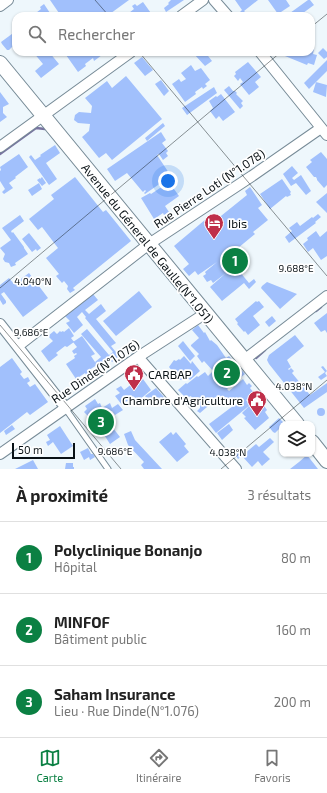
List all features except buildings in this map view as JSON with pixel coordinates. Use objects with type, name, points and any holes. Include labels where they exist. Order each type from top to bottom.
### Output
[{"type":"main road","name":"Avenue du Géneral de Gaulle(N°1.051)","points":[[0,62],[295,421]]},
{"type":"main road","points":[[315,446],[327,460]]},
{"type":"street","points":[[0,6],[8,0]]},
{"type":"street","points":[[186,12],[203,0]]},
{"type":"street","points":[[214,0],[224,12]]},
{"type":"street","points":[[0,146],[126,56]]},
{"type":"street","points":[[263,56],[324,132]]},
{"type":"street","name":"Rue Pierre Loti (N°1.078)","points":[[18,346],[149,244],[252,176],[324,132]]},
{"type":"street","points":[[244,360],[327,296]]},
{"type":"street","name":"Rue Dinde(N°1.076)","points":[[0,454],[138,357],[206,313]]},
{"type":"street","points":[[0,324],[65,408]]},
{"type":"street","points":[[138,357],[236,469]]},
{"type":"lane","points":[[65,408],[108,469]]},
{"type":"waterway","points":[[0,154],[36,128],[45,129]]},
{"type":"waterway","points":[[316,311],[321,307]]},
{"type":"waterway","points":[[256,358],[265,350]]},
{"type":"place","name":"Ibis","points":[[214,240]]},
{"type":"place","name":"Polyclinique Bonanjo","points":[[235,261]]},
{"type":"place","name":"MINFOF","points":[[227,373]]},
{"type":"place","name":"CARBAP","points":[[134,391]]},
{"type":"place","name":"Chambre d'Agriculture","points":[[257,417]]},
{"type":"place","name":"Saham Insurance","points":[[101,422]]}]
